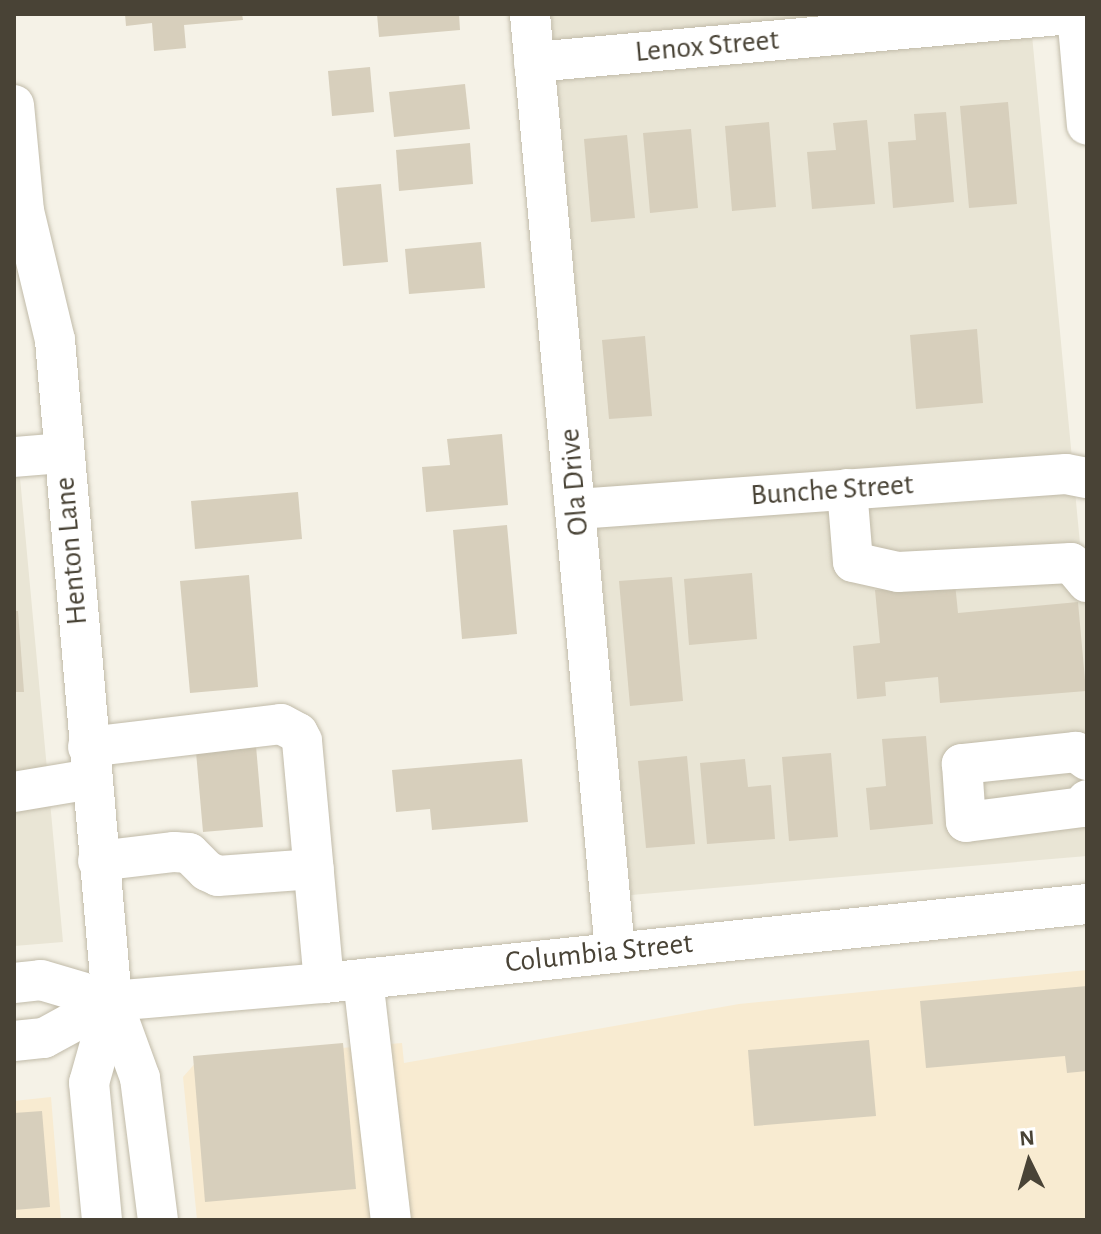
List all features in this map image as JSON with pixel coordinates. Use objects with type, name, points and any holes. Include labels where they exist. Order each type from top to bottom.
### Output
[{"type":"street","name":"Ola Drive","points":[[530,14],[615,951]]},
{"type":"street","name":"Lenox Street","points":[[534,62],[1071,14]]},
{"type":"street","points":[[1077,14],[1087,125]]},
{"type":"street","name":"Henton Lane","points":[[14,105],[24,211],[55,340],[89,763],[112,1001]]},
{"type":"street","points":[[14,457],[63,453]]},
{"type":"street","name":"Bunche Street","points":[[577,509],[1066,474],[1087,478]]},
{"type":"street","points":[[847,489],[853,562],[898,572],[1071,563],[1087,582]]},
{"type":"street","points":[[14,792],[89,763],[281,724],[291,726],[302,741],[324,983]]},
{"type":"street","points":[[1087,760],[1076,752],[962,764],[966,822],[1083,807],[1087,800]]},
{"type":"street","points":[[98,861],[174,852],[189,853],[207,871],[218,876],[314,869]]},
{"type":"street","name":"Columbia Street","points":[[14,983],[41,980],[112,1001],[324,983],[1087,904]]},
{"type":"street","points":[[363,979],[391,1220]]},
{"type":"street","points":[[102,1220],[89,1083],[112,1001]]},
{"type":"street","points":[[112,1001],[140,1078],[158,1220]]},
{"type":"street","name":"Columbia Street","points":[[14,1041],[44,1038],[112,1001]]},
{"type":"shaded area","points":[[551,14],[1030,14],[1087,618],[1087,856],[631,895]]},
{"type":"shaded area","points":[[14,413],[63,942],[14,946]]},
{"type":"shaded area","points":[[1087,970],[1087,1220],[197,1220],[183,1077],[198,1060],[402,1043],[404,1063],[739,1004]]},
{"type":"shaded area","points":[[51,1097],[61,1220],[14,1220],[14,1101]]},
{"type":"building","points":[[125,14],[242,14],[243,20],[184,25],[186,48],[154,51],[152,23],[126,26]]},
{"type":"building","points":[[377,14],[459,14],[460,30],[379,37]]},
{"type":"building","points":[[370,67],[374,112],[332,116],[328,71]]},
{"type":"building","points":[[465,84],[470,129],[394,137],[389,92]]},
{"type":"building","points":[[1008,102],[1017,204],[969,208],[960,106]]},
{"type":"building","points":[[946,112],[954,202],[893,208],[888,142],[916,140],[914,114]]},
{"type":"building","points":[[867,120],[875,204],[812,209],[807,152],[836,150],[833,123]]},
{"type":"building","points":[[769,122],[776,207],[732,211],[725,126]]},
{"type":"building","points":[[691,129],[698,208],[650,213],[643,133]]},
{"type":"building","points":[[627,135],[635,218],[591,222],[584,139]]},
{"type":"building","points":[[470,143],[473,184],[399,191],[396,150]]},
{"type":"building","points":[[381,184],[388,262],[343,266],[336,188]]},
{"type":"building","points":[[481,242],[485,288],[409,294],[405,249]]},
{"type":"building","points":[[977,329],[983,403],[916,409],[910,335]]},
{"type":"building","points":[[645,336],[652,416],[609,419],[602,340]]},
{"type":"building","points":[[502,434],[508,505],[426,512],[422,467],[450,465],[447,439]]},
{"type":"building","points":[[298,492],[302,539],[195,549],[191,501]]},
{"type":"building","points":[[507,525],[517,634],[462,639],[453,530]]},
{"type":"building","points":[[752,573],[757,639],[689,645],[684,579]]},
{"type":"building","points":[[249,575],[258,687],[190,693],[180,581]]},
{"type":"building","points":[[672,577],[683,701],[630,706],[619,581]]},
{"type":"building","points":[[955,583],[958,613],[1078,602],[1086,691],[940,703],[938,677],[885,682],[886,696],[857,699],[853,646],[880,643],[875,590]]},
{"type":"building","points":[[14,611],[18,611],[24,692],[14,692]]},
{"type":"building","points":[[926,736],[933,824],[870,830],[866,788],[886,786],[882,739]]},
{"type":"building","points":[[256,746],[263,827],[203,832],[196,752]]},
{"type":"building","points":[[831,753],[838,837],[789,841],[782,757]]},
{"type":"building","points":[[687,756],[695,844],[646,848],[638,761]]},
{"type":"building","points":[[522,759],[528,822],[432,830],[430,809],[396,812],[392,770]]},
{"type":"building","points":[[745,759],[748,787],[771,785],[775,839],[707,844],[700,763]]},
{"type":"building","points":[[1087,986],[1087,1071],[1067,1073],[1065,1056],[926,1068],[920,1001]]},
{"type":"building","points":[[869,1040],[876,1116],[754,1126],[748,1050]]},
{"type":"building","points":[[343,1043],[356,1189],[205,1202],[193,1056]]},
{"type":"building","points":[[42,1111],[50,1207],[14,1210],[14,1113]]}]
